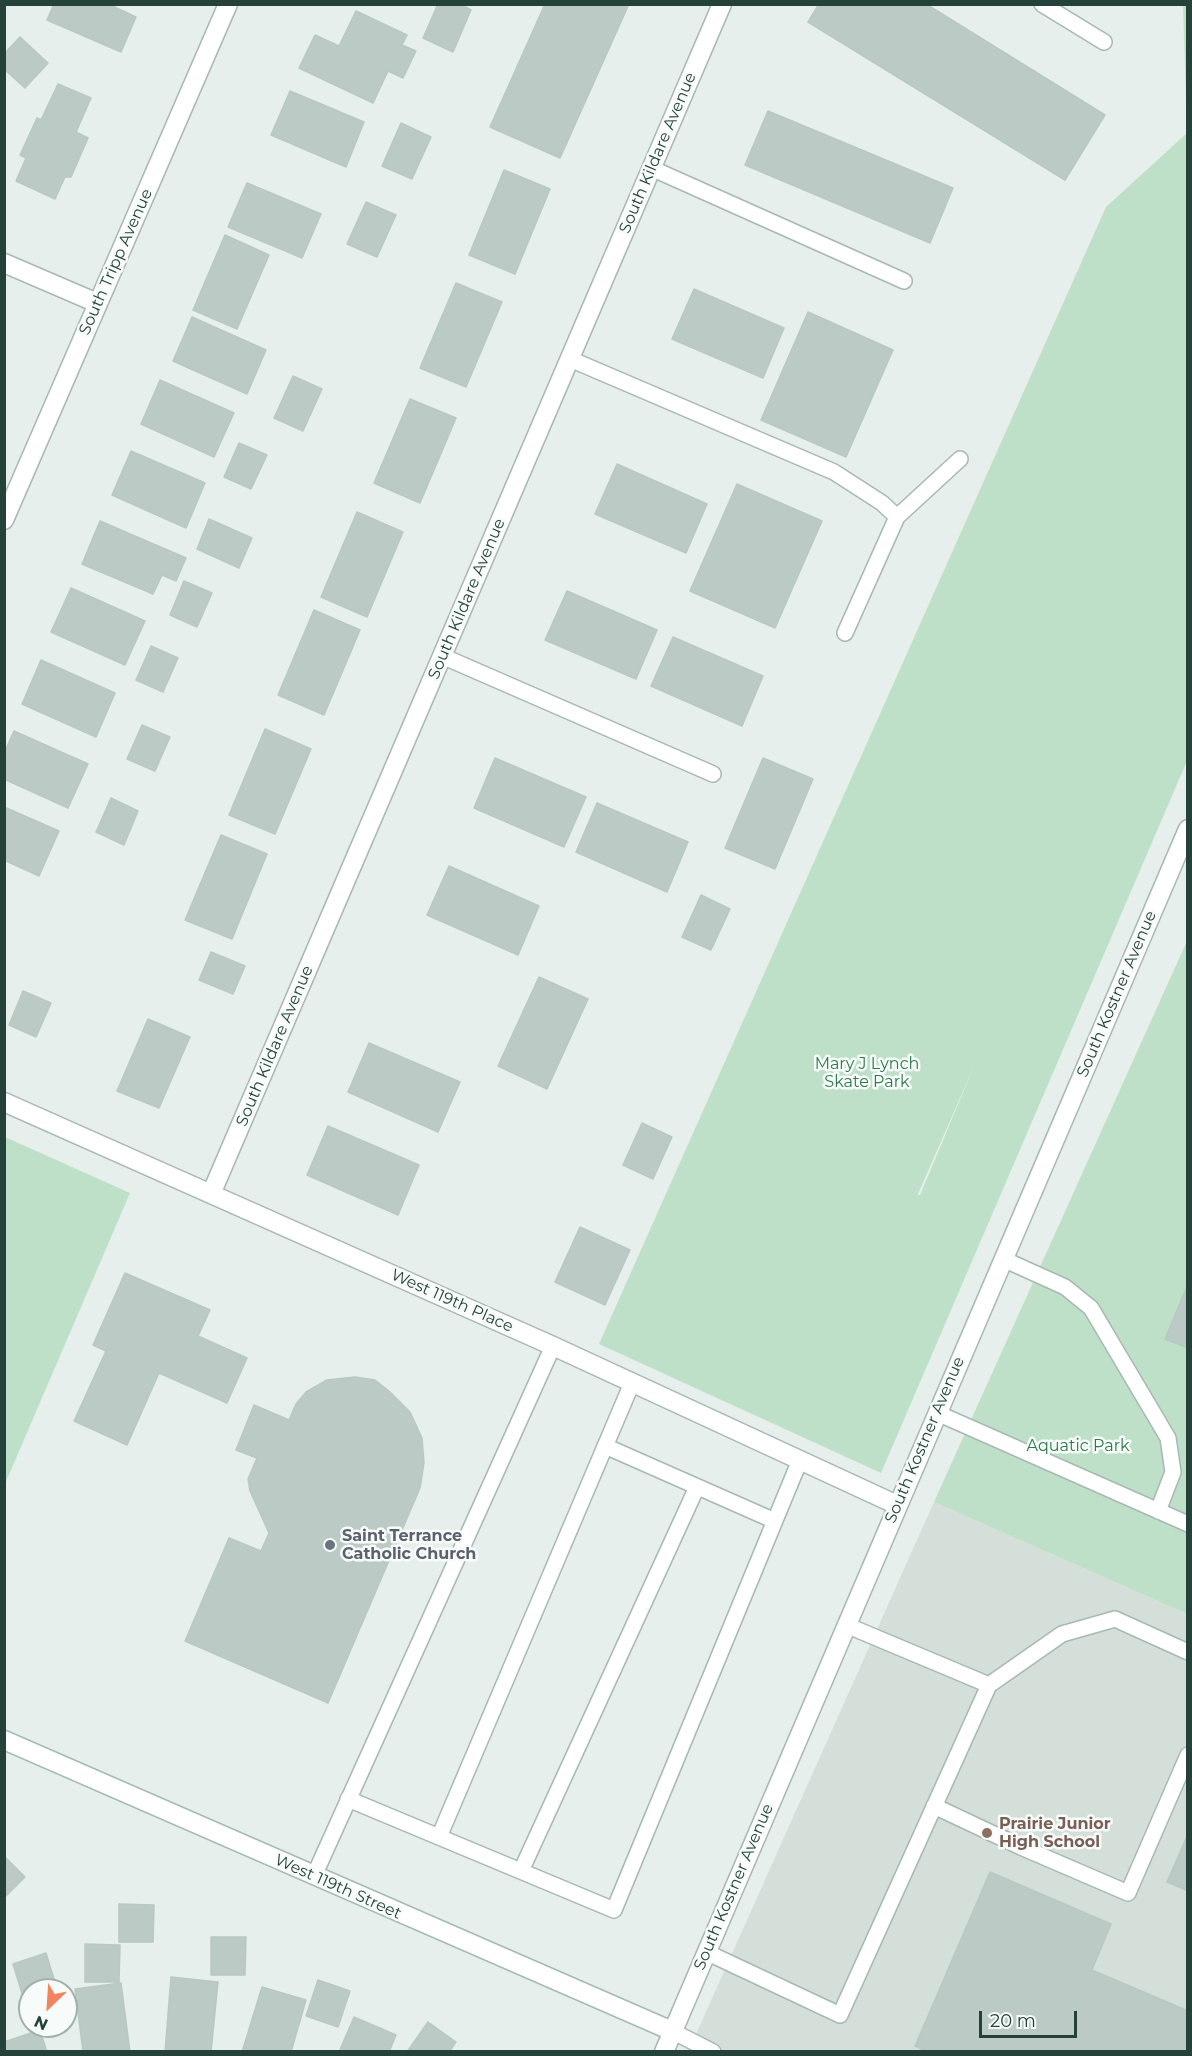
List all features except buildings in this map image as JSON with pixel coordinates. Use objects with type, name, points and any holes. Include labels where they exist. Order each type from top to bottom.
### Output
[{"type":"street","name":"South Tripp Avenue","points":[[4,520],[228,4]]},
{"type":"street","name":"South Kildare Avenue","points":[[211,1194],[722,4]]},
{"type":"street","points":[[4,264],[97,303]]},
{"type":"street","name":"South Kostner Avenue","points":[[664,2052],[1188,829]]},
{"type":"street","name":"West 119th Place","points":[[4,1102],[553,1346],[897,1505]]},
{"type":"street","name":"West 119th Street","points":[[4,1740],[672,2031]]},
{"type":"lane","points":[[1042,4],[1104,42]]},
{"type":"lane","points":[[651,168],[904,281]]},
{"type":"lane","points":[[570,359],[834,472],[882,503],[897,517]]},
{"type":"lane","points":[[845,633],[897,517],[960,459]]},
{"type":"lane","points":[[442,656],[713,774]]},
{"type":"lane","points":[[1003,1259],[1065,1287],[1091,1308],[1168,1438],[1173,1472],[1158,1511]]},
{"type":"lane","points":[[314,1876],[553,1346]]},
{"type":"lane","points":[[439,1837],[632,1383]]},
{"type":"lane","points":[[937,1413],[1188,1524]]},
{"type":"lane","points":[[605,1446],[775,1521]]},
{"type":"lane","points":[[348,1799],[614,1910],[800,1461]]},
{"type":"lane","points":[[521,1872],[697,1487]]},
{"type":"lane","points":[[706,1952],[840,2015],[989,1685],[1062,1634],[1115,1619],[1188,1652]]},
{"type":"lane","points":[[846,1625],[989,1685]]},
{"type":"lane","points":[[934,1806],[1021,1847],[1128,1893],[1188,1755]]},
{"type":"lane","points":[[672,2031],[713,2052]]},
{"type":"shaded area","name":"Prairie Junior High School","points":[[934,1502],[1187,1614],[1187,2051],[688,2052]]},
{"type":"green space","name":"Mary J Lynch Skate Park","points":[[1183,5],[1188,5],[1187,761],[881,1473],[599,1344],[1106,207],[1187,133]],"holes":[[[975,1064],[920,1195],[918,1194]]]},
{"type":"green space","name":"Aquatic Park","points":[[1187,941],[1187,1614],[934,1502]]},
{"type":"green space","points":[[5,1137],[130,1193],[5,1484]]},
{"type":"place","name":"Saint Terrance Catholic Church","points":[[330,1545]]},
{"type":"place","name":"Prairie Junior High School","points":[[987,1833]]}]
